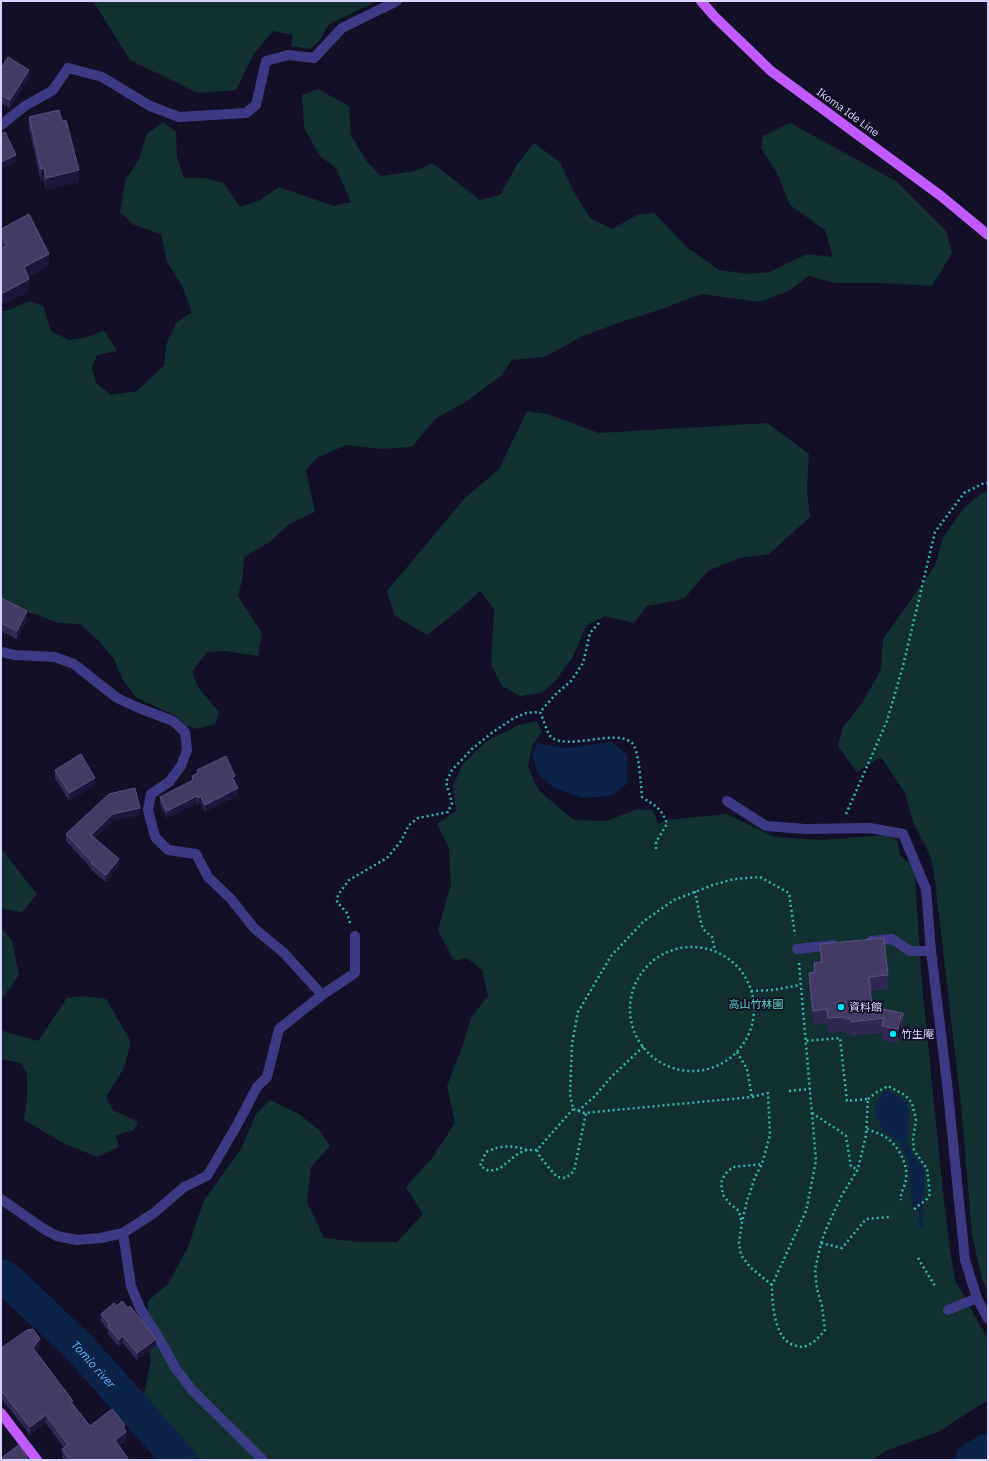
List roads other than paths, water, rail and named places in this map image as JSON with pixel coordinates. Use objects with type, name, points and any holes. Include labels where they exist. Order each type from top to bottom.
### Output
[{"type":"main road","name":"Ikoma Ide Line","points":[[701,1],[715,17],[771,71],[941,196],[988,235]]},
{"type":"main road","points":[[1,1413],[36,1460]]},
{"type":"street","points":[[1,125],[25,106],[53,90],[68,68],[102,77],[150,106],[179,117],[246,113],[256,105],[266,61],[288,55],[314,58],[342,28],[397,1]]},
{"type":"street","points":[[1,652],[15,655],[55,657],[74,664],[117,698],[173,721],[185,732],[187,750],[181,766],[169,782],[151,794],[148,810],[155,837],[168,850],[196,854],[208,877],[231,899],[254,928],[284,953],[322,995]]},
{"type":"street","points":[[727,801],[766,826],[805,830],[870,828],[904,834],[926,888],[931,951],[947,1083],[965,1260],[977,1298],[988,1319]]},
{"type":"street","points":[[1,1199],[44,1229],[57,1236],[77,1240],[101,1238],[124,1233],[154,1213],[184,1187],[207,1176],[236,1127],[257,1087],[267,1077],[279,1029],[322,995],[355,973],[355,936]]},
{"type":"street","points":[[860,942],[892,939],[910,951],[931,951]]},
{"type":"street","points":[[797,949],[844,944]]},
{"type":"street","points":[[124,1233],[132,1286],[140,1308],[176,1369],[193,1391],[263,1460]]},
{"type":"street","points":[[948,1310],[977,1298]]},
{"type":"water","points":[[612,742],[627,755],[627,784],[610,796],[583,798],[554,788],[539,775],[532,756],[537,743],[567,748]]},
{"type":"water","points":[[886,1090],[896,1094],[907,1103],[909,1113],[907,1143],[924,1170],[923,1228],[919,1229],[919,1206],[912,1207],[909,1160],[897,1140],[884,1132],[874,1111],[878,1100]]},
{"type":"waterway","name":"Tomio river","points":[[1,1276],[10,1282],[80,1348],[180,1460]]},
{"type":"waterway","name":"Tomio river","points":[[972,1460],[988,1450]]},
{"type":"place","name":"資料館","points":[[841,1007]]},
{"type":"place","name":"竹生庵","points":[[893,1034]]},
{"type":"park label","name":"高山竹林園","points":[[756,1004]]}]
